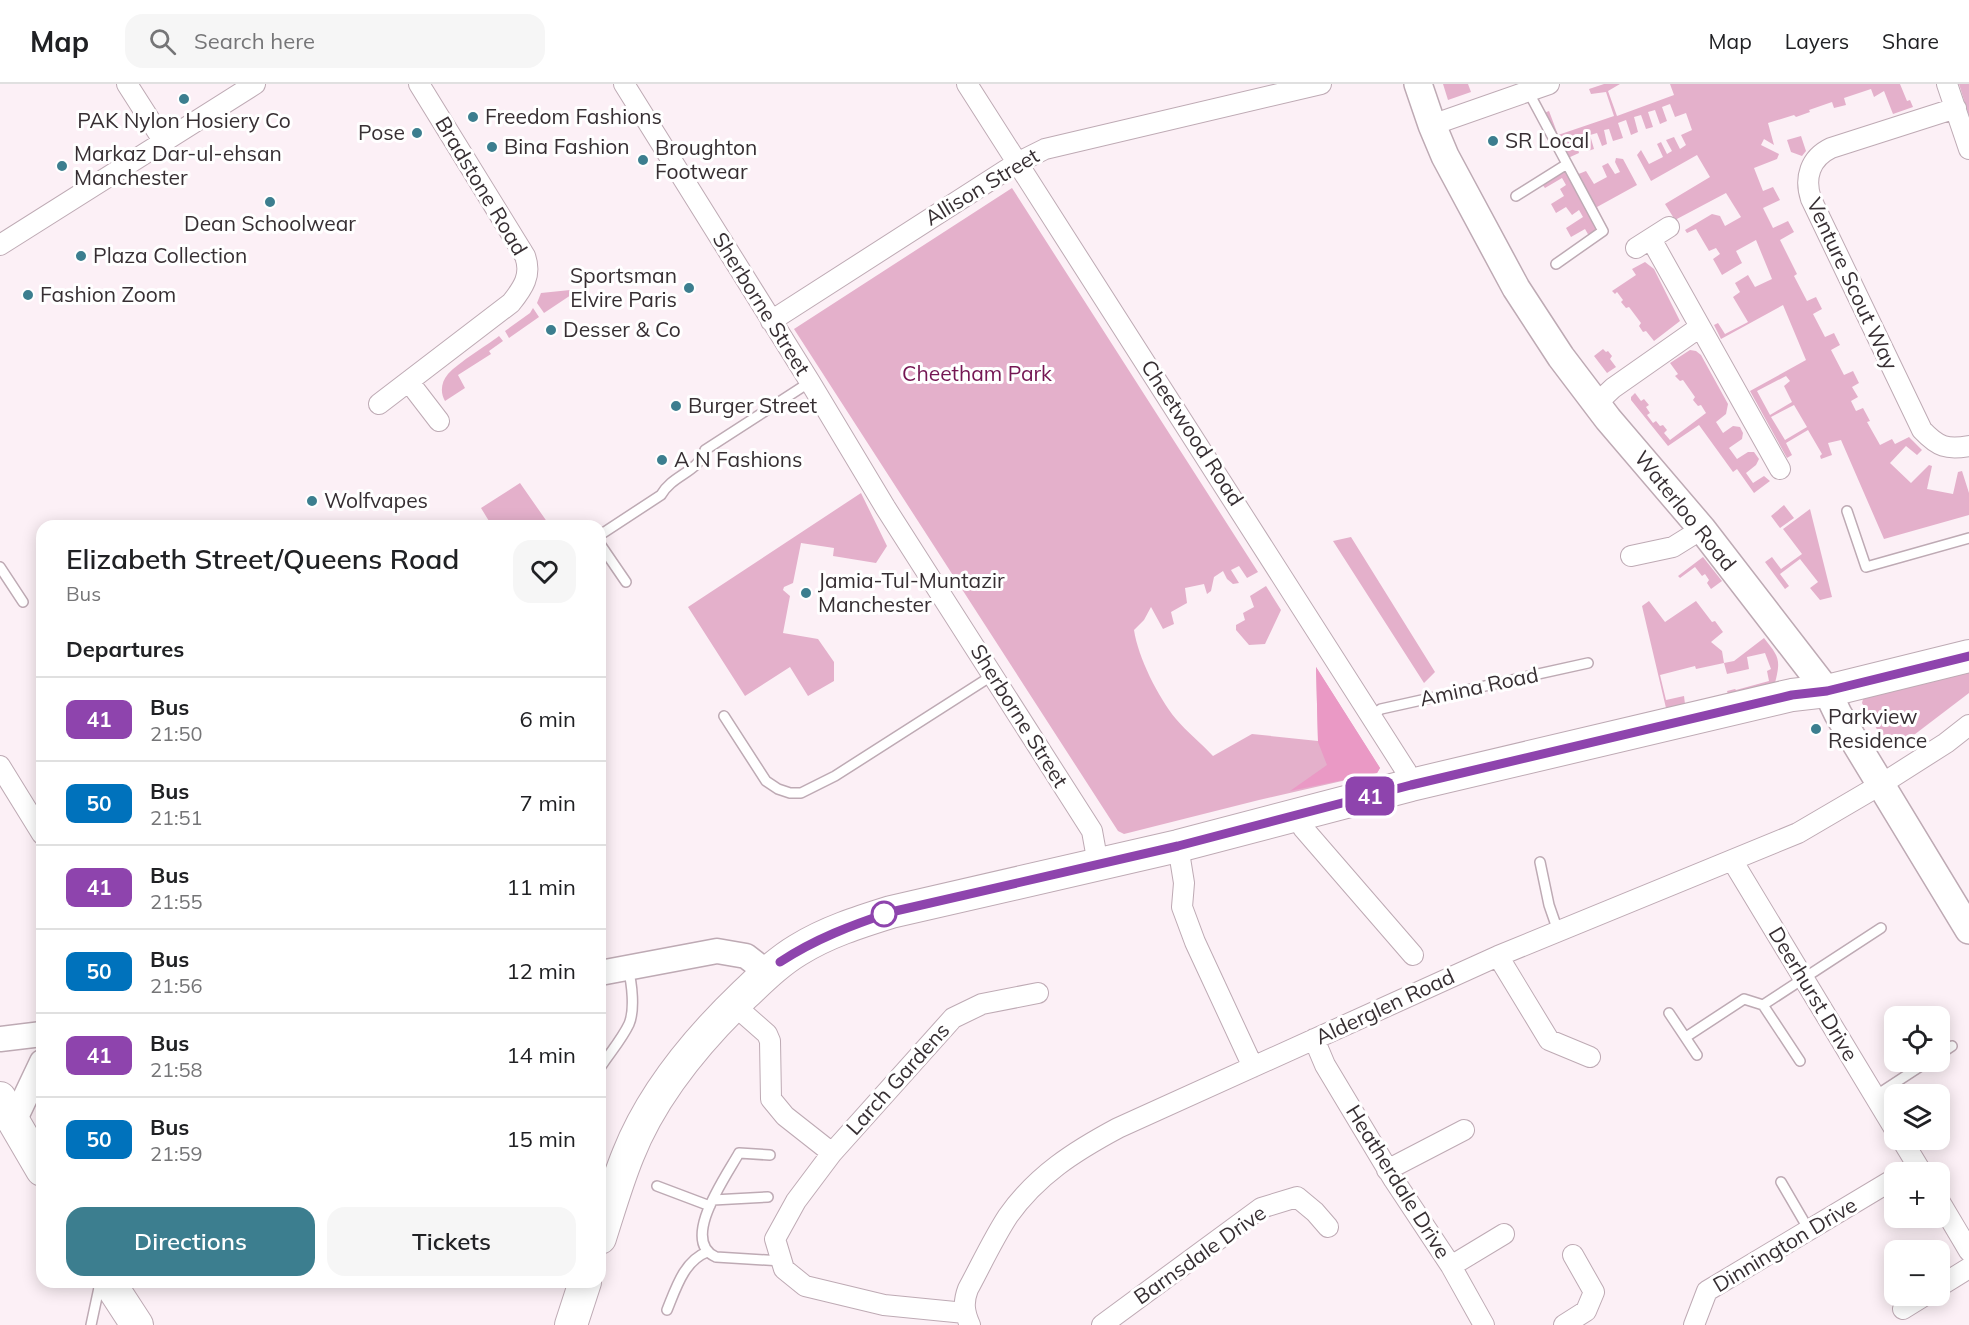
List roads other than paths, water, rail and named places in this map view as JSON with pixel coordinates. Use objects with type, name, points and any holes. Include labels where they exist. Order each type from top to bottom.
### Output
[{"type":"highway","points":[[606,1220],[628,1156],[640,1130],[659,1096],[686,1058],[734,1005],[774,967],[817,939],[845,927],[891,912],[1178,846],[1411,785],[1792,695],[1827,691],[1969,656]]},
{"type":"highway","points":[[7,1109],[36,1160]]},
{"type":"highway","points":[[113,1288],[136,1325]]},
{"type":"highway","points":[[571,1325],[583,1288]]},
{"type":"main road","name":"Waterloo Road","points":[[1418,84],[1445,156],[1516,288],[1561,357],[1596,404],[1702,529],[1827,691],[1880,785],[1969,930]]},
{"type":"street","points":[[127,84],[164,142]]},
{"type":"street","points":[[0,245],[255,84]]},
{"type":"street","name":"Bradstone Road","points":[[379,404],[511,303],[528,276],[529,267],[525,256],[419,84]]},
{"type":"street","name":"Sherborne Street","points":[[624,84],[810,381],[885,507],[1092,831],[1098,864]]},
{"type":"street","name":"Cheetwood Road","points":[[967,84],[1406,771],[1411,785]]},
{"type":"street","name":"Allison Street","points":[[771,321],[1017,163],[1045,149],[1321,84]]},
{"type":"street","points":[[1432,125],[1548,84]]},
{"type":"street","points":[[1947,84],[1969,149]]},
{"type":"street","name":"Venture Scout Way","points":[[1956,108],[1825,150],[1812,165],[1808,183],[1811,199],[1922,430],[1929,438],[1944,447],[1954,449],[1969,446]]},
{"type":"street","points":[[1669,228],[1644,243],[1700,327],[1780,469]]},
{"type":"street","points":[[1596,404],[1613,388],[1700,327]]},
{"type":"street","points":[[409,382],[439,421]]},
{"type":"street","points":[[1631,556],[1673,547],[1702,529]]},
{"type":"street","name":"Alderglen Road","points":[[967,1319],[964,1300],[968,1288],[1009,1216],[1052,1168],[1073,1153],[1118,1128],[1498,956],[1798,833],[1880,785],[1946,743],[1969,725]]},
{"type":"street","points":[[0,766],[36,824]]},
{"type":"street","points":[[1300,814],[1303,828],[1413,955]]},
{"type":"street","points":[[1178,846],[1184,883],[1182,907],[1195,942],[1253,1067]]},
{"type":"street","name":"Deerhurst Drive","points":[[1732,860],[1884,1111]]},
{"type":"street","points":[[606,971],[717,951],[746,956],[774,967]]},
{"type":"street","points":[[1498,956],[1549,1040],[1590,1057]]},
{"type":"street","name":"Larch Gardens","points":[[782,1261],[775,1239],[796,1201],[832,1153],[953,1017],[982,1004],[1038,993]]},
{"type":"street","name":"Larch Gardens","points":[[734,1005],[767,1034],[770,1041],[771,1099],[785,1116],[832,1153]]},
{"type":"street","points":[[0,1039],[36,1035]]},
{"type":"street","name":"Heatherdale Drive","points":[[1314,1039],[1325,1065],[1388,1170],[1451,1266],[1484,1325]]},
{"type":"street","points":[[7,1109],[36,1070]]},
{"type":"street","points":[[1388,1170],[1464,1130]]},
{"type":"street","name":"Dinnington Drive","points":[[1694,1325],[1707,1291],[1884,1185]]},
{"type":"street","name":"Barnsdale Drive","points":[[1102,1325],[1261,1208],[1297,1197],[1328,1227]]},
{"type":"street","points":[[1950,1219],[1969,1251]]},
{"type":"street","points":[[1451,1266],[1504,1234]]},
{"type":"street","points":[[1564,1325],[1586,1311],[1593,1292],[1573,1255]]},
{"type":"street","points":[[782,1261],[784,1269],[805,1286],[884,1305],[967,1319]]},
{"type":"street","points":[[1950,1280],[1969,1268]]},
{"type":"street","points":[[1903,1309],[1908,1306]]},
{"type":"lane","points":[[1528,91],[1604,231],[1556,264]]},
{"type":"lane","points":[[1516,196],[1567,164]]},
{"type":"lane","points":[[606,531],[661,495],[666,486],[702,461],[705,450],[810,381]]},
{"type":"lane","points":[[1846,511],[1866,567],[1969,538]]},
{"type":"lane","points":[[606,553],[626,582]]},
{"type":"lane","points":[[0,567],[23,602]]},
{"type":"lane","name":"Amina Road","points":[[1371,716],[1381,709],[1588,663]]},
{"type":"lane","points":[[724,716],[766,781],[778,789],[790,793],[801,793],[835,776],[993,675]]},
{"type":"lane","points":[[1540,862],[1549,905],[1558,931]]},
{"type":"lane","points":[[1763,1005],[1881,928]]},
{"type":"lane","points":[[606,1059],[629,1024],[632,990],[627,966]]},
{"type":"lane","points":[[1686,1037],[1744,999],[1763,1005],[1800,1061]]},
{"type":"lane","points":[[1669,1013],[1697,1055]]},
{"type":"lane","points":[[1875,1096],[1912,1072]]},
{"type":"lane","points":[[770,1155],[739,1153],[704,1219],[702,1229],[707,1252],[716,1257],[782,1261]]},
{"type":"lane","points":[[1781,1182],[1809,1230]]},
{"type":"lane","points":[[657,1186],[712,1203],[768,1197]]},
{"type":"lane","points":[[667,1310],[686,1268],[696,1257],[707,1252]]},
{"type":"lane","points":[[91,1325],[99,1288]]},
{"type":"place","name":"PAK Nylon Hosiery Co","points":[[184,99]]},
{"type":"place","name":"Freedom Fashions","points":[[473,117]]},
{"type":"place","name":"Pose","points":[[417,133]]},
{"type":"place","name":"SR Local","points":[[1493,141]]},
{"type":"place","name":"Bina Fashion","points":[[492,147]]},
{"type":"place","name":"Broughton Footwear","points":[[643,160]]},
{"type":"place","name":"Markaz Dar-ul-ehsan Manchester","points":[[62,166]]},
{"type":"place","name":"Dean Schoolwear","points":[[270,202]]},
{"type":"place","name":"Plaza Collection","points":[[81,256]]},
{"type":"place","name":"Sportsman Elvire Paris","points":[[689,288]]},
{"type":"place","name":"Fashion Zoom","points":[[28,295]]},
{"type":"place","name":"Desser & Co","points":[[551,330]]},
{"type":"place","name":"Burger Street","points":[[676,406]]},
{"type":"place","name":"A N Fashions","points":[[662,460]]},
{"type":"place","name":"Wolfvapes","points":[[312,501]]},
{"type":"place","name":"Jamia-Tul-Muntazir Manchester","points":[[806,593]]},
{"type":"place","name":"Parkview Residence","points":[[1816,729]]},
{"type":"park label","name":"Cheetham Park","points":[[977,374]]}]
